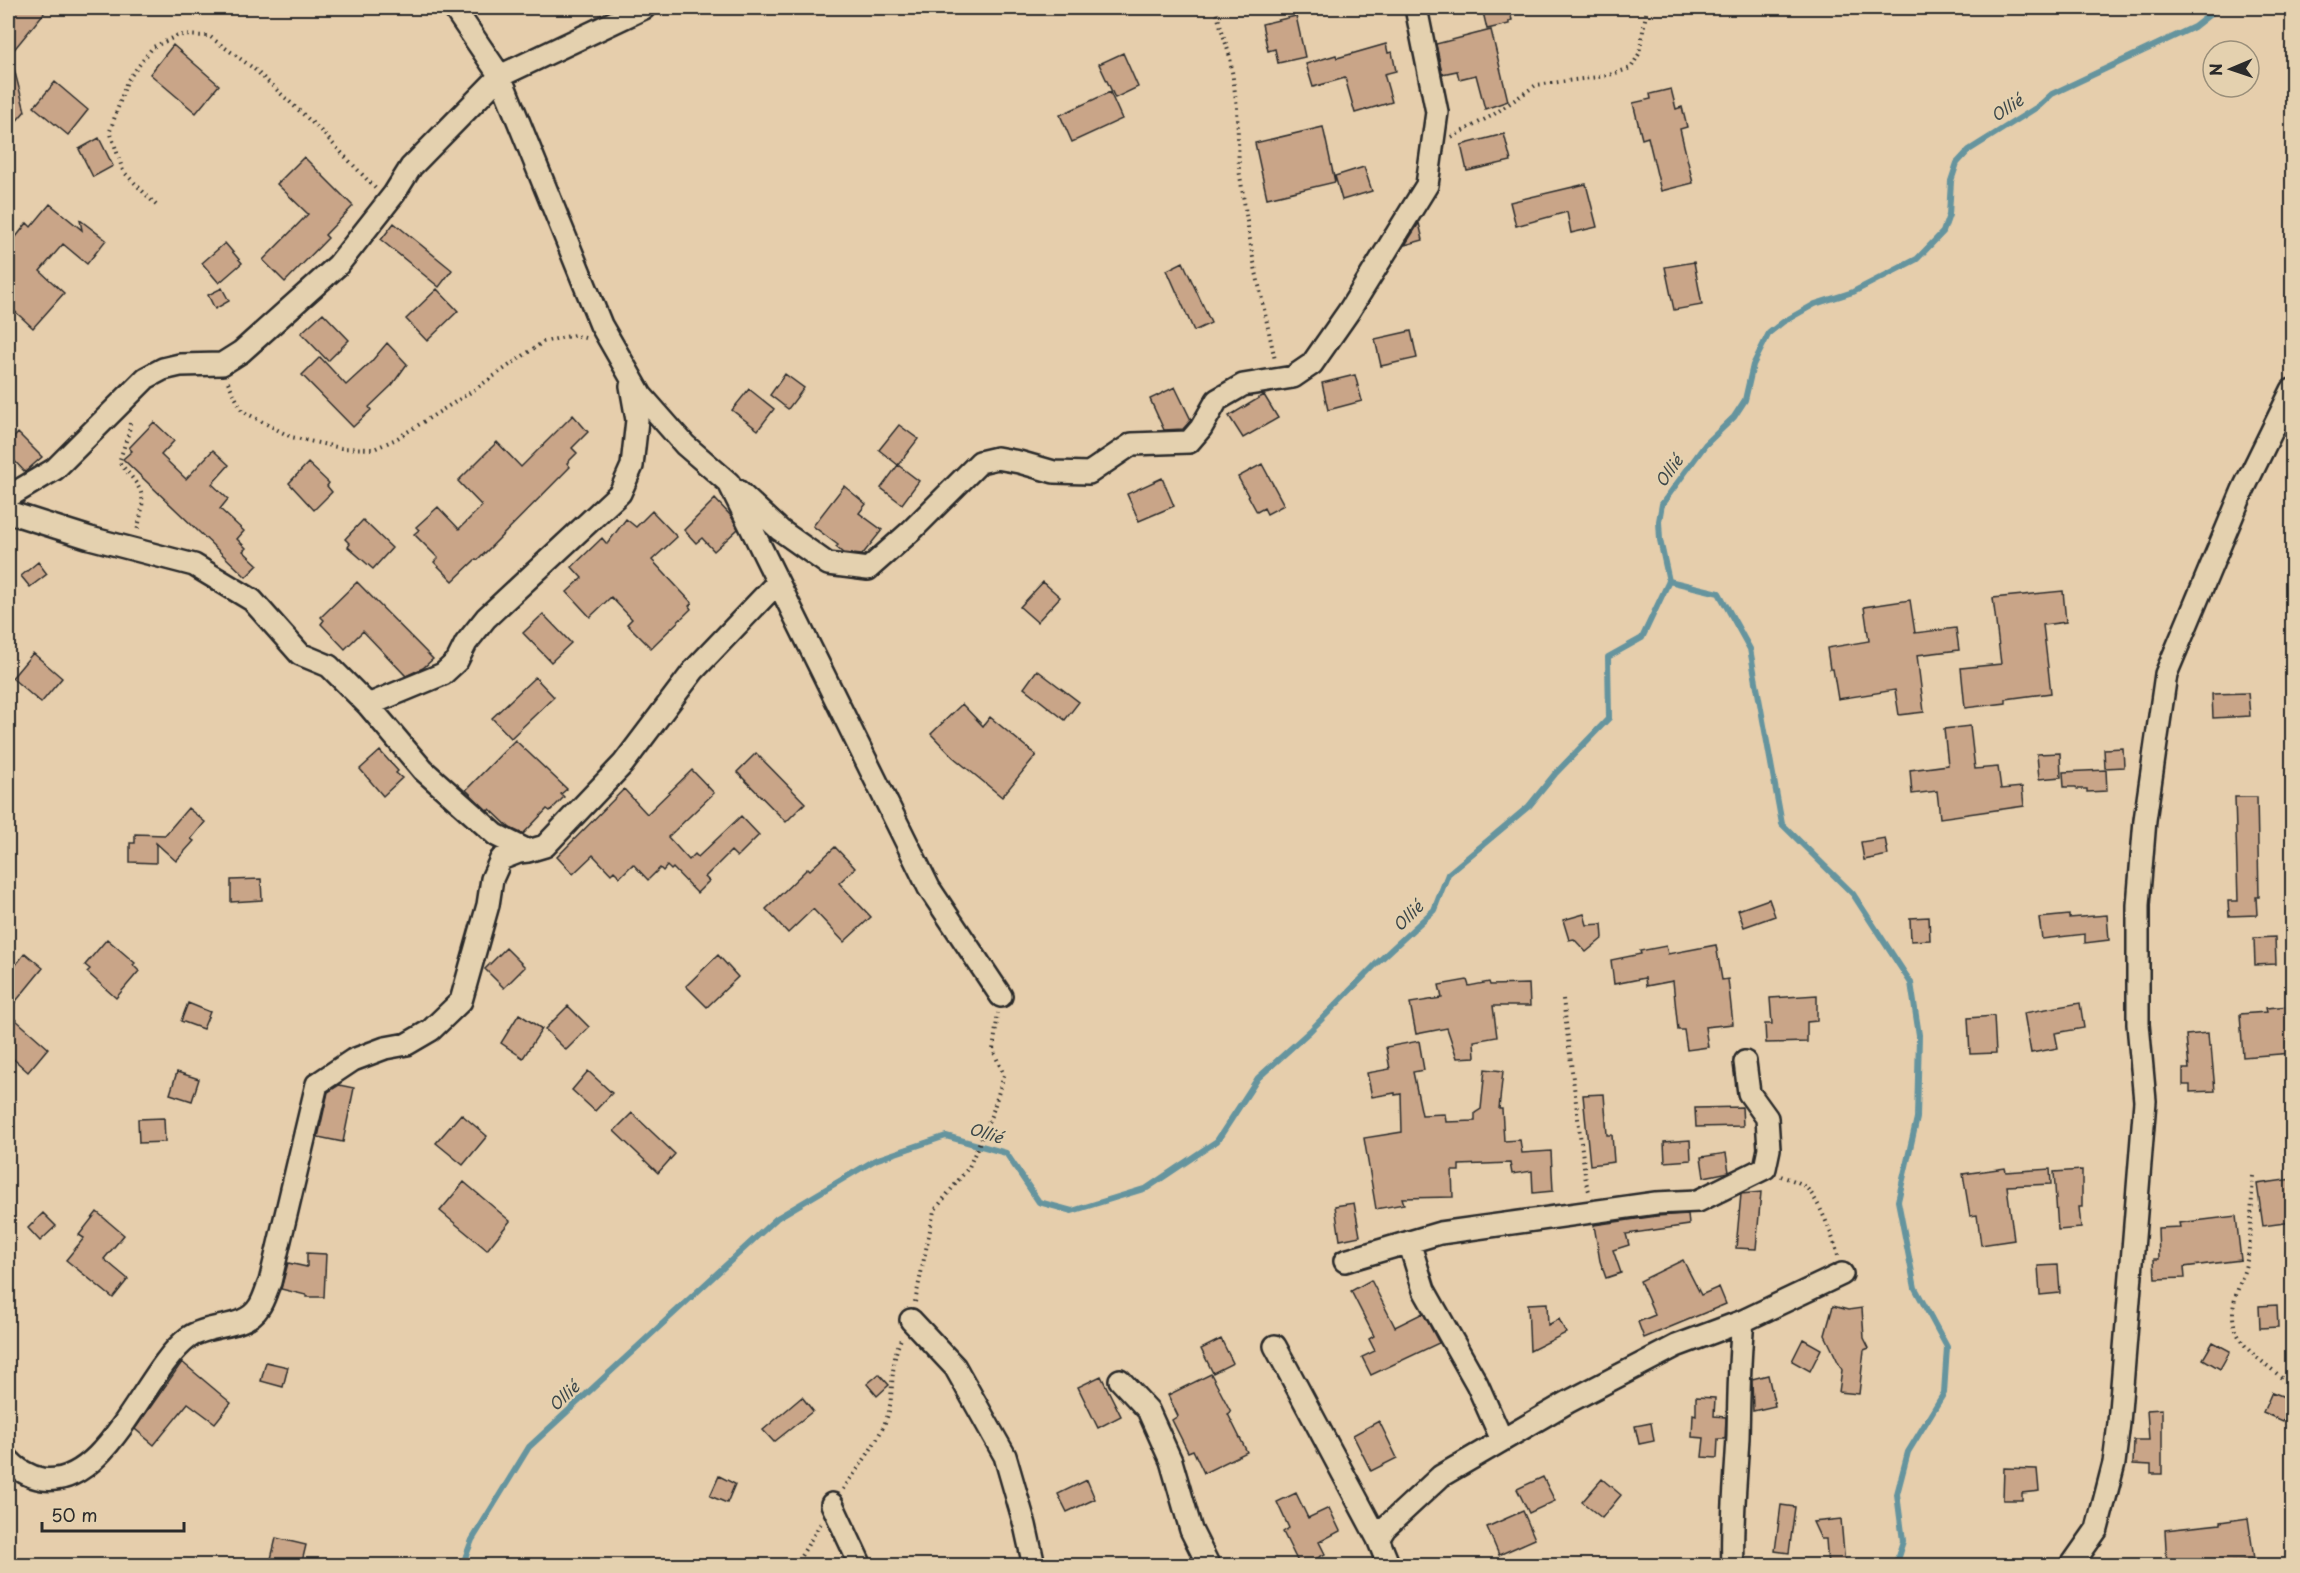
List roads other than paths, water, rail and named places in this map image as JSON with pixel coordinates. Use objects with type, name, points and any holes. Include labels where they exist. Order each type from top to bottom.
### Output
[{"type":"street","points":[[454,8],[500,76],[601,325],[640,395],[685,445],[780,530],[828,564],[867,569],[911,531],[980,462],[997,458],[1054,472],[1089,473],[1132,444],[1189,442],[1201,428],[1217,400],[1243,385],[1278,379],[1286,380],[1312,364],[1349,311],[1427,185],[1437,112],[1416,8]]},
{"type":"street","points":[[8,497],[55,469],[146,378],[163,369],[180,365],[222,364],[241,352],[338,265],[423,154],[500,76],[644,8]]},
{"type":"street","points":[[368,705],[443,674],[457,661],[466,643],[486,618],[620,493],[632,466],[637,420],[628,374]]},
{"type":"street","points":[[2071,1566],[2097,1529],[2114,1463],[2119,1423],[2145,1101],[2138,1024],[2138,905],[2145,820],[2166,674],[2243,490],[2292,390]]},
{"type":"street","points":[[729,483],[929,888],[1001,996]]},
{"type":"street","points":[[8,512],[194,565],[252,600],[300,654],[329,666],[368,705],[423,770],[496,834],[528,851]]},
{"type":"street","points":[[8,1459],[32,1478],[50,1480],[75,1474],[105,1449],[173,1353],[189,1336],[248,1317],[259,1308],[270,1282],[317,1084],[353,1060],[385,1048],[407,1044],[431,1030],[461,1001],[488,905],[492,879],[501,860],[519,852],[545,846],[623,764],[694,670],[777,583]]},
{"type":"street","points":[[1345,1261],[1440,1233],[1656,1203],[1698,1201],[1765,1168],[1769,1149],[1767,1118],[1749,1093],[1745,1062]]},
{"type":"street","points":[[1409,1242],[1424,1290],[1477,1384],[1502,1440]]},
{"type":"street","points":[[1378,1539],[1385,1528],[1441,1476],[1568,1402],[1676,1346],[1743,1322],[1842,1274]]},
{"type":"street","points":[[911,1320],[954,1366],[1005,1456],[1026,1525],[1034,1566]]},
{"type":"street","points":[[1733,1566],[1732,1526],[1738,1436],[1738,1371],[1743,1322]]},
{"type":"street","points":[[1275,1346],[1378,1539],[1389,1566]]},
{"type":"street","points":[[1120,1380],[1148,1410],[1171,1461],[1191,1530],[1209,1566]]},
{"type":"street","points":[[832,1504],[861,1566]]},
{"type":"waterway","name":"Ollié","points":[[462,1566],[472,1540],[529,1447],[777,1218],[875,1160],[946,1136],[1006,1153],[1039,1202],[1072,1211],[1147,1188],[1217,1141],[1258,1078],[1310,1031],[1377,963],[1434,910],[1448,874],[1529,806],[1555,774],[1609,718],[1608,657],[1642,638],[1669,581],[1660,540],[1659,521],[1662,504],[1705,445],[1734,417],[1745,400],[1753,365],[1769,333],[1783,322],[1815,304],[1853,292],[1917,259],[1943,232],[1949,215],[1951,181],[1957,163],[1969,150],[2039,106],[2052,94],[2194,27],[2218,8]]},
{"type":"waterway","points":[[1669,581],[1719,593],[1750,649],[1782,824],[1853,894],[1911,983],[1919,1035],[1917,1118],[1898,1201],[1915,1288],[1947,1347],[1944,1393],[1908,1452],[1897,1494],[1903,1541],[1895,1566]]}]
